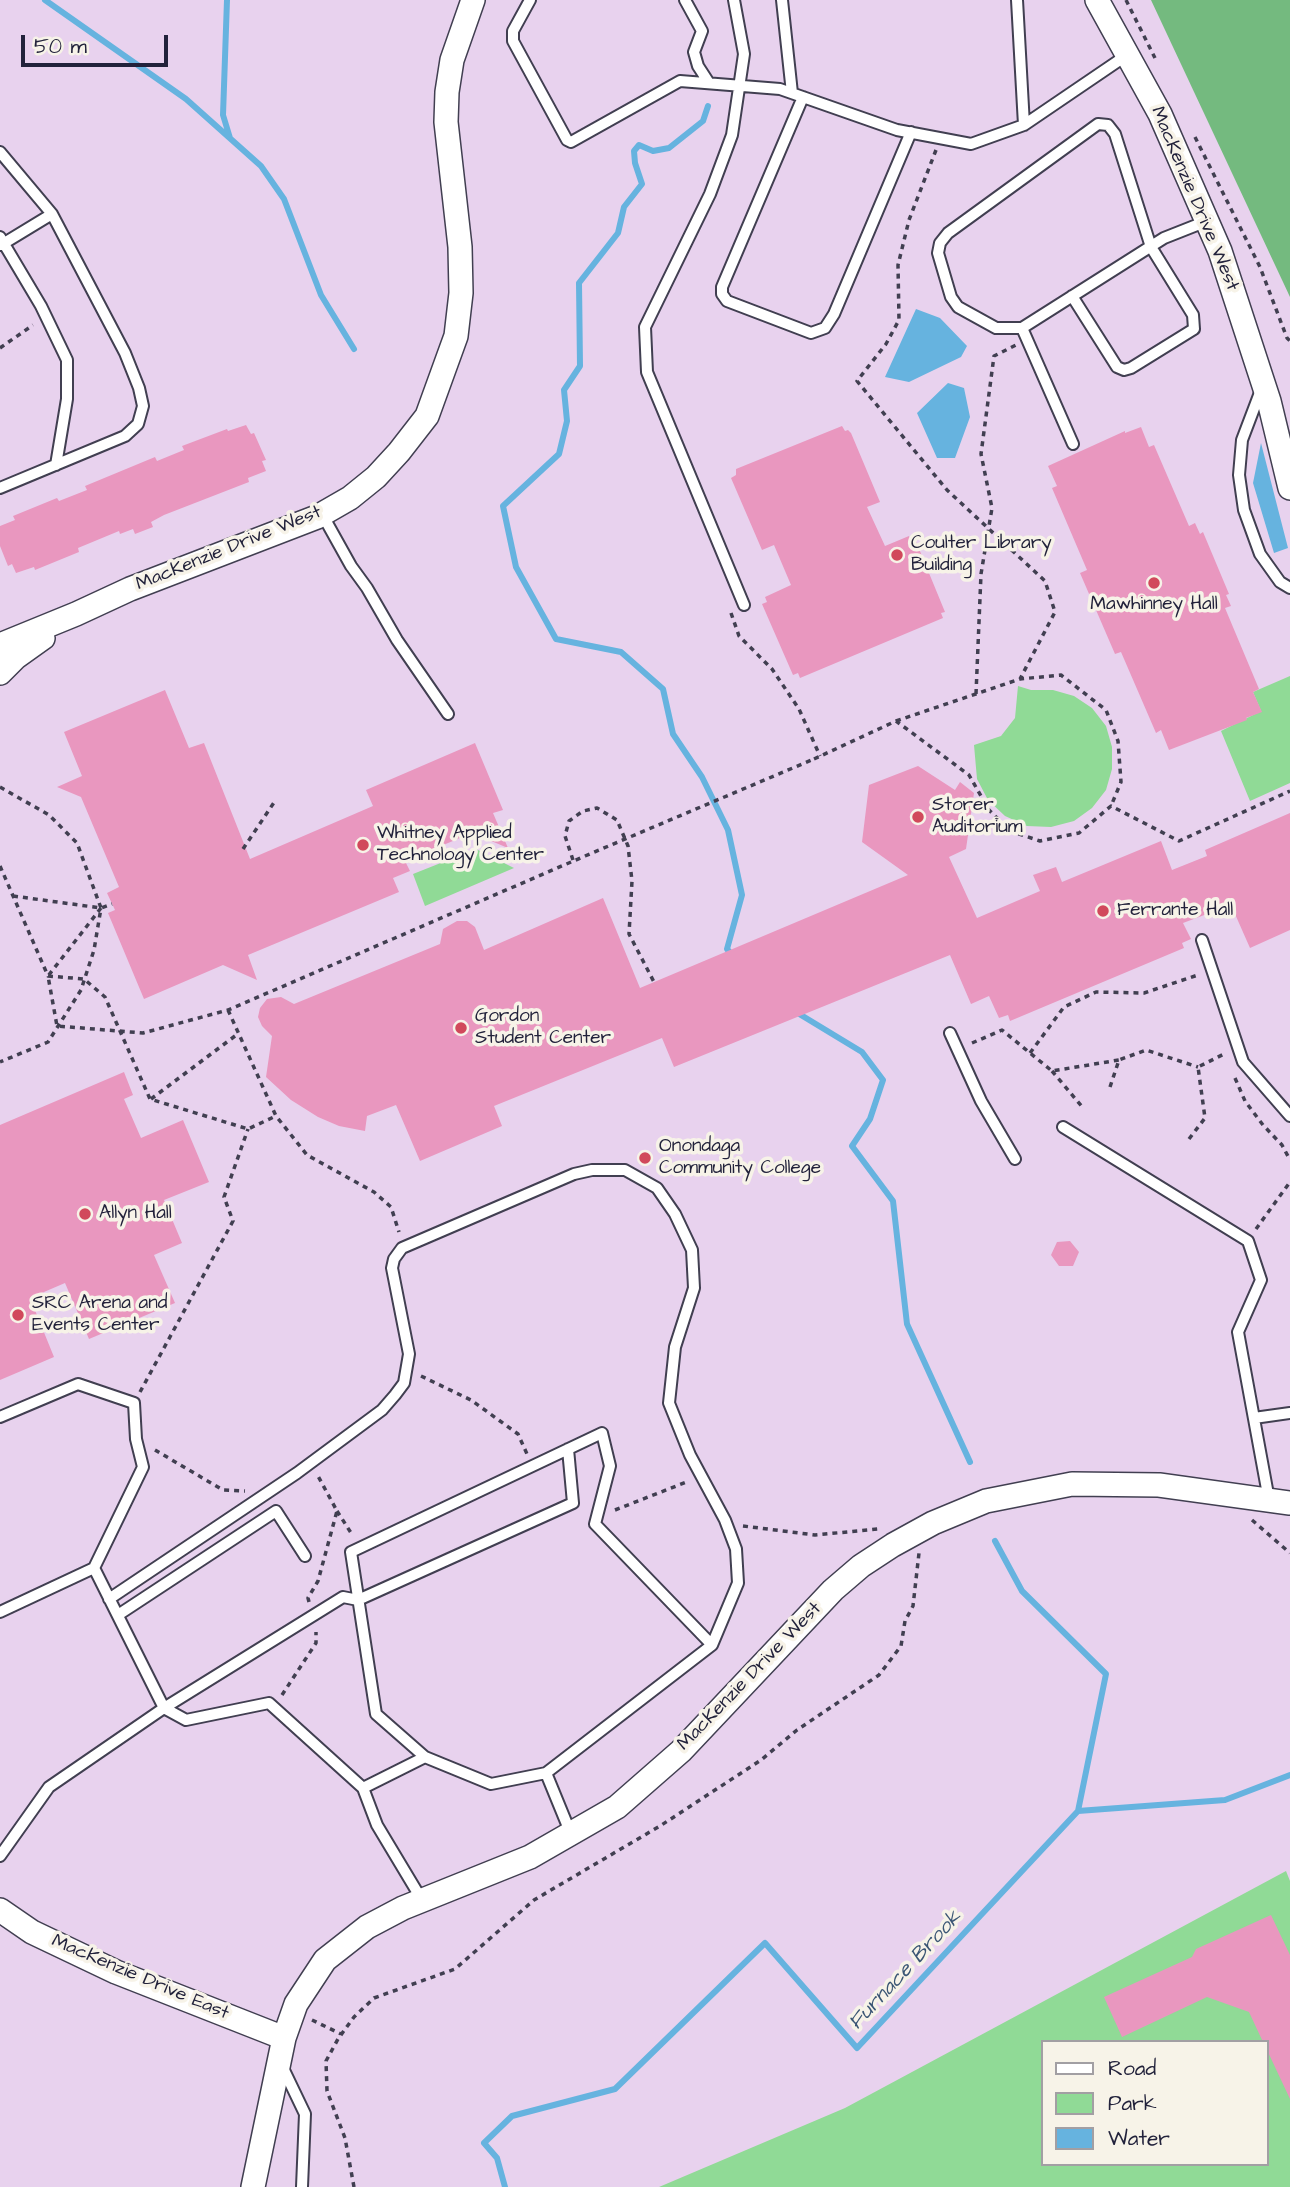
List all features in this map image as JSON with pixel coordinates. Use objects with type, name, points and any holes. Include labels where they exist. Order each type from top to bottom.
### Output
[{"type":"street","name":"MacKenzie Drive West","points":[[0,645],[130,589],[323,514],[350,498],[376,477],[427,416],[456,336],[461,293],[460,247],[446,122],[447,92],[452,60],[473,0]]},
{"type":"street","name":"MacKenzie Drive West","points":[[1097,0],[1160,114],[1220,251],[1263,384],[1290,488]]},
{"type":"street","name":"MacKenzie Drive West","points":[[0,673],[15,658],[76,614]]},
{"type":"street","name":"MacKenzie Drive West","points":[[253,2187],[284,2038],[296,2004],[325,1961],[367,1927],[422,1900],[530,1857],[617,1807],[681,1751],[833,1590],[861,1566],[909,1536],[986,1501],[1072,1484],[1159,1485],[1279,1501]]},
{"type":"street","name":"MacKenzie Drive East","points":[[0,1910],[32,1932],[116,1972],[284,2038]]},
{"type":"lane","points":[[530,0],[513,31],[513,41],[567,140],[578,140],[680,81],[780,89],[897,130],[971,144],[1024,125],[1127,55]]},
{"type":"lane","points":[[685,0],[702,31],[694,52],[698,66],[709,83]]},
{"type":"lane","points":[[734,0],[744,54],[732,135],[710,194],[645,327],[647,372],[744,605]]},
{"type":"lane","points":[[782,0],[797,95],[722,287],[722,294],[727,301],[811,333],[825,328],[834,314],[911,132]]},
{"type":"lane","points":[[1017,0],[1024,125]]},
{"type":"lane","points":[[1072,296],[1117,367],[1124,370],[1194,329],[1193,315],[1150,247],[1115,134],[1108,125],[1098,124],[948,233],[940,243],[939,253],[951,297],[958,307],[996,328],[1022,328],[1072,296],[1150,247],[1164,238],[1207,221]]},
{"type":"lane","points":[[0,152],[52,214],[125,353],[143,406],[138,424],[125,436],[0,488]]},
{"type":"lane","points":[[52,214],[2,242],[46,316],[67,359],[67,399],[56,465]]},
{"type":"lane","points":[[1022,328],[1073,444]]},
{"type":"lane","points":[[1263,384],[1242,440],[1239,475],[1244,510],[1260,554],[1280,582],[1290,588]]},
{"type":"lane","points":[[323,514],[351,566],[397,640],[448,714]]},
{"type":"lane","points":[[1202,940],[1243,1062],[1290,1116]]},
{"type":"lane","points":[[950,1033],[981,1101],[1015,1160]]},
{"type":"lane","points":[[1063,1128],[1248,1241],[1262,1280],[1238,1332],[1254,1418],[1279,1501]]},
{"type":"lane","points":[[109,1599],[311,1462],[382,1410],[404,1382],[410,1354],[392,1268],[394,1259],[402,1248],[574,1174],[592,1170],[625,1170],[657,1188],[675,1214],[692,1251],[694,1288],[675,1347],[669,1403],[690,1455],[736,1549],[738,1583],[712,1645],[546,1773],[491,1784],[425,1757],[376,1714],[351,1552],[602,1433],[610,1466],[595,1524],[712,1645]]},
{"type":"lane","points":[[0,1418],[78,1384],[134,1403],[136,1439],[143,1467],[94,1568],[0,1612]]},
{"type":"lane","points":[[1254,1418],[1290,1413]]},
{"type":"lane","points":[[0,1856],[49,1787],[164,1708],[342,1597],[358,1600],[573,1503],[568,1449]]},
{"type":"lane","points":[[118,1615],[276,1511],[304,1556]]},
{"type":"lane","points":[[94,1568],[164,1708],[186,1720],[270,1703],[363,1788],[377,1825],[422,1900]]},
{"type":"lane","points":[[363,1788],[425,1757]]},
{"type":"lane","points":[[546,1773],[571,1834]]},
{"type":"lane","points":[[279,2061],[305,2115],[302,2187]]},
{"type":"path","points":[[1126,0],[1157,61]]},
{"type":"path","points":[[1193,133],[1260,267],[1290,341]]},
{"type":"path","points":[[940,138],[909,220],[898,265],[899,320],[886,344],[856,381],[947,490],[1045,581],[1055,612],[1020,679]]},
{"type":"path","points":[[0,348],[46,316]]},
{"type":"path","points":[[976,694],[981,574],[992,508],[981,454],[994,356],[1027,339]]},
{"type":"path","points":[[737,586],[727,603],[739,636],[772,669],[799,709],[820,756]]},
{"type":"path","points":[[57,1026],[144,1033],[229,1010],[573,860],[814,759],[896,721],[1020,679],[1061,675],[1106,710],[1118,741],[1121,782],[1111,806],[1079,833],[1040,841],[1010,831],[989,810],[969,775],[896,721]]},
{"type":"path","points":[[0,787],[49,815],[78,843],[101,908],[94,950],[81,990],[48,1042],[0,1062]]},
{"type":"path","points":[[1111,806],[1179,841],[1290,791]]},
{"type":"path","points":[[243,849],[275,801]]},
{"type":"path","points":[[573,860],[565,836],[569,821],[583,811],[597,808],[617,820],[628,846],[632,881],[629,934],[654,982]]},
{"type":"path","points":[[0,866],[48,976],[57,1026]]},
{"type":"path","points":[[13,896],[101,908],[112,904]]},
{"type":"path","points":[[48,976],[101,908]]},
{"type":"path","points":[[1030,1053],[1064,1007],[1096,992],[1144,993],[1211,969]]},
{"type":"path","points":[[48,976],[84,979],[105,997],[150,1100]]},
{"type":"path","points":[[229,1010],[276,1115],[307,1155],[374,1192],[391,1207],[400,1232],[392,1240]]},
{"type":"path","points":[[957,1049],[1002,1030],[1052,1071],[1084,1109]]},
{"type":"path","points":[[150,1100],[239,1033]]},
{"type":"path","points":[[1052,1071],[1119,1060],[1146,1050],[1198,1067],[1238,1047]]},
{"type":"path","points":[[1225,1053],[1230,1065]]},
{"type":"path","points":[[1110,1087],[1119,1060]]},
{"type":"path","points":[[1189,1139],[1205,1118],[1198,1067]]},
{"type":"path","points":[[1235,1077],[1245,1101],[1282,1145],[1290,1160]]},
{"type":"path","points":[[150,1100],[247,1129],[276,1115]]},
{"type":"path","points":[[134,1403],[233,1221],[224,1197],[247,1129]]},
{"type":"path","points":[[1248,1241],[1290,1182]]},
{"type":"path","points":[[407,1370],[471,1400],[518,1434],[533,1466]]},
{"type":"path","points":[[136,1439],[223,1490],[249,1491]]},
{"type":"path","points":[[311,1462],[360,1548]]},
{"type":"path","points":[[595,1524],[619,1507],[701,1476]]},
{"type":"path","points":[[1236,1495],[1246,1514],[1290,1553]]},
{"type":"path","points":[[282,1714],[280,1698],[316,1643],[315,1616],[308,1598],[318,1581],[337,1511]]},
{"type":"path","points":[[727,1526],[815,1535],[884,1528]]},
{"type":"path","points":[[354,2187],[345,2138],[327,2091],[326,2061],[354,2017],[374,1998],[455,1969],[534,1900],[660,1826],[761,1760],[797,1730],[879,1675],[901,1646],[905,1621],[913,1606],[920,1556],[909,1536]]},
{"type":"shaded area","name":"Onondaga Community College","points":[[0,0],[1154,0],[1290,274],[1290,2187],[0,2187]]},
{"type":"green space","points":[[1151,0],[1290,0],[1290,297]]},
{"type":"green space","points":[[1290,676],[1290,783],[1250,801],[1221,731],[1261,711],[1253,692]]},
{"type":"green space","points":[[1018,686],[1031,690],[1053,690],[1074,696],[1092,708],[1106,726],[1112,747],[1112,769],[1106,790],[1092,808],[1074,821],[1051,827],[1027,826],[1005,816],[988,800],[977,779],[974,745],[1001,736],[1015,718]]},
{"type":"green space","points":[[476,849],[514,868],[425,906],[413,874]]},
{"type":"green space","points":[[1286,1871],[1290,1881],[1290,2187],[659,2187],[845,2108]]},
{"type":"water","points":[[916,309],[940,318],[967,346],[961,357],[909,382],[885,377]]},
{"type":"water","points":[[948,383],[964,388],[970,417],[955,458],[937,458],[917,413]]},
{"type":"water","points":[[1261,443],[1288,548],[1274,553],[1253,483]]},
{"type":"building","points":[[246,425],[251,434],[254,433],[266,460],[262,461],[266,471],[248,478],[249,482],[164,515],[151,522],[153,527],[135,534],[133,529],[120,534],[119,531],[78,548],[79,552],[35,570],[34,567],[16,573],[12,564],[8,566],[0,546],[0,526],[15,520],[13,516],[57,498],[59,501],[87,490],[85,486],[155,457],[157,461],[184,450],[182,446],[227,429],[228,431]]},
{"type":"building","name":"Coulter Library Building","points":[[842,426],[845,431],[851,433],[880,502],[867,507],[885,546],[909,536],[911,542],[915,539],[945,612],[941,613],[943,618],[800,678],[798,673],[793,675],[762,604],[767,602],[765,597],[791,585],[774,545],[762,550],[731,478],[736,475],[736,469]]},
{"type":"building","name":"Mawhinney Hall","points":[[1141,427],[1149,447],[1154,445],[1189,526],[1195,523],[1200,534],[1203,532],[1229,594],[1226,595],[1231,606],[1225,608],[1259,689],[1253,692],[1262,712],[1169,750],[1161,730],[1156,733],[1121,652],[1115,654],[1080,573],[1087,570],[1052,488],[1057,486],[1048,466],[1125,431]]},
{"type":"building","name":"Whitney Applied Technology Center","points":[[165,690],[189,748],[204,743],[250,859],[373,806],[366,790],[475,743],[503,810],[493,813],[508,848],[472,833],[405,861],[410,871],[393,878],[399,892],[248,955],[257,980],[223,965],[144,999],[108,913],[115,910],[107,893],[119,887],[81,797],[57,787],[82,776],[64,732]]},
{"type":"building","points":[[918,766],[955,790],[960,782],[974,793],[966,849],[949,857],[977,918],[1040,891],[1033,875],[1056,867],[1062,882],[1161,841],[1172,870],[1207,856],[1205,850],[1290,813],[1290,930],[1250,948],[1231,905],[1183,923],[1191,939],[1182,943],[1184,948],[1010,1021],[1008,1015],[999,1018],[989,996],[971,1004],[950,955],[674,1067],[662,1038],[494,1106],[502,1126],[420,1161],[396,1105],[367,1116],[365,1131],[339,1126],[291,1100],[266,1077],[272,1036],[262,1026],[258,1017],[260,1008],[267,999],[281,997],[294,1004],[440,944],[443,929],[457,921],[467,921],[475,927],[484,950],[603,898],[640,988],[908,875],[862,842],[869,785]]},
{"type":"building","name":"Allyn Hall","points":[[124,1072],[133,1095],[124,1099],[141,1138],[183,1120],[209,1182],[164,1200],[182,1243],[154,1255],[175,1303],[89,1339],[65,1283],[30,1298],[54,1357],[0,1380],[0,1125]]},
{"type":"building","points":[[1070,1241],[1079,1252],[1073,1266],[1059,1266],[1051,1255],[1057,1242]]},
{"type":"building","points":[[1271,1915],[1290,1955],[1290,2099],[1269,2054],[1269,2040],[1262,2040],[1249,2012],[1207,1997],[1122,2037],[1104,1997],[1192,1957],[1196,1949]]},
{"type":"waterway","name":"Furnace Brook","points":[[45,0],[186,99],[261,166],[284,199],[321,295],[354,349]]},
{"type":"waterway","points":[[227,0],[223,115],[230,138]]},
{"type":"waterway","name":"Furnace Brook","points":[[708,106],[703,121],[669,148],[653,151],[639,145],[634,151],[642,184],[624,207],[618,233],[579,283],[580,366],[564,390],[567,421],[559,454],[503,506],[516,567],[556,639],[621,652],[663,689],[673,734],[702,777],[728,830],[742,895],[727,949],[734,957]]},
{"type":"waterway","name":"Furnace Brook","points":[[796,1012],[862,1052],[883,1080],[870,1119],[852,1146],[893,1201],[907,1324],[970,1462]]},
{"type":"waterway","name":"Furnace Brook","points":[[505,2187],[497,2158],[484,2143],[512,2116],[615,2089],[765,1943],[857,2048],[1078,1811],[1106,1674],[1022,1591],[995,1541]]},
{"type":"waterway","points":[[1078,1811],[1225,1800],[1290,1775]]},
{"type":"place","name":"Coulter Library Building","points":[[897,555]]},
{"type":"place","name":"Mawhinney Hall","points":[[1154,583]]},
{"type":"place","name":"Storer Auditorium","points":[[918,817]]},
{"type":"place","name":"Whitney Applied Technology Center","points":[[363,845]]},
{"type":"place","name":"Ferrante Hall","points":[[1103,911]]},
{"type":"place","name":"Gordon Student Center","points":[[461,1028]]},
{"type":"place","name":"Onondaga Community College","points":[[645,1158]]},
{"type":"place","name":"Allyn Hall","points":[[85,1214]]},
{"type":"place","name":"SRC Arena and Events Center","points":[[18,1315]]}]
